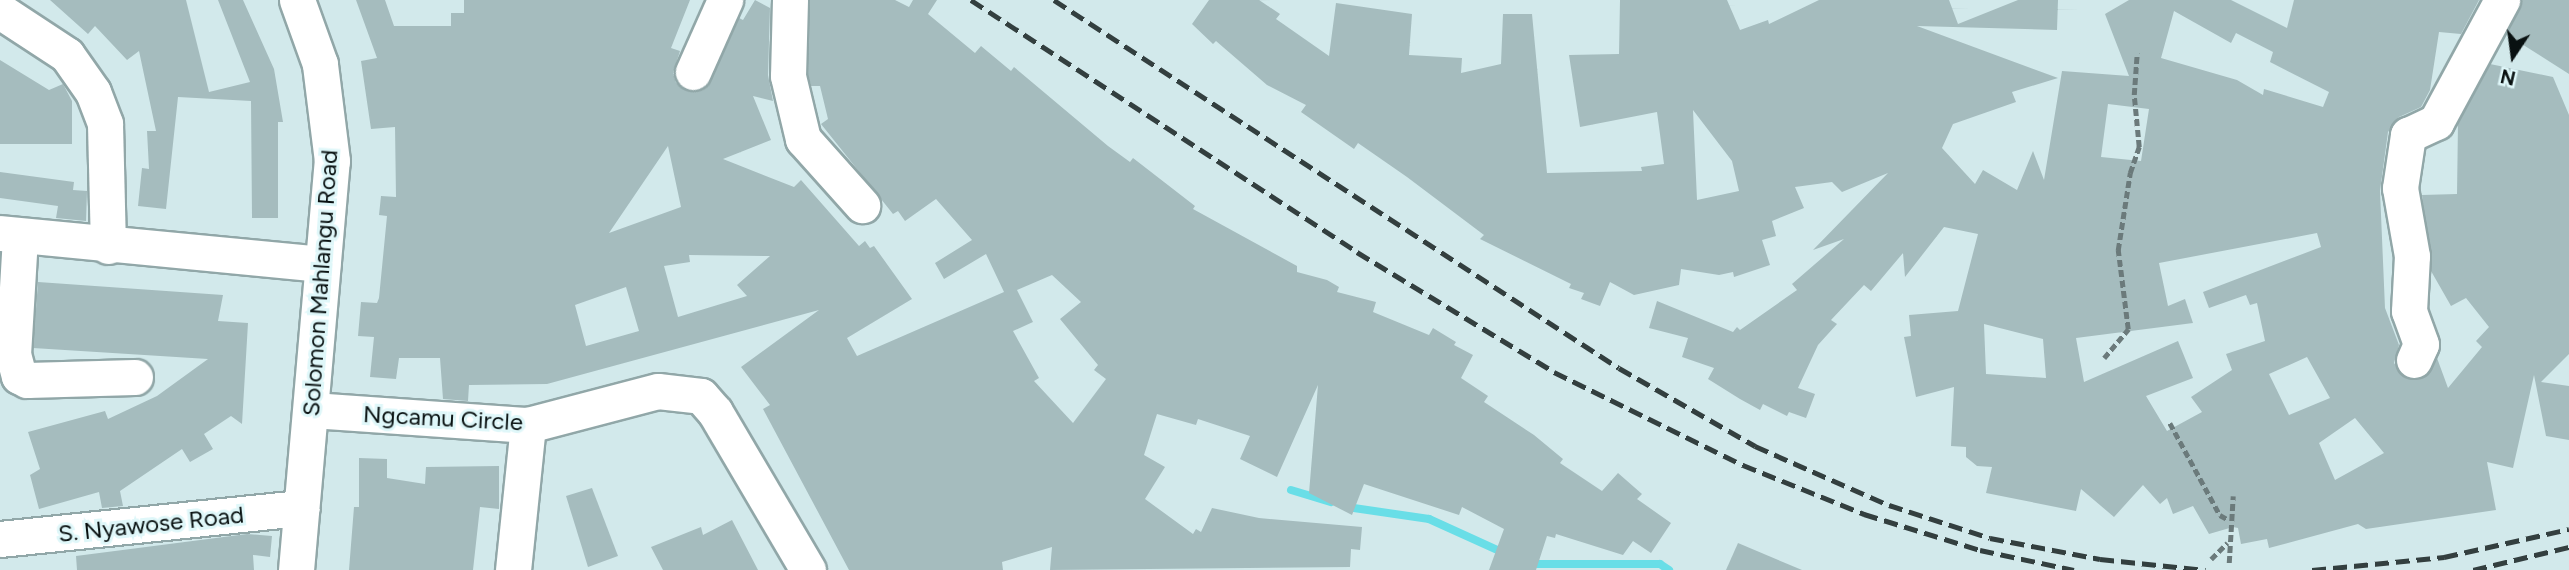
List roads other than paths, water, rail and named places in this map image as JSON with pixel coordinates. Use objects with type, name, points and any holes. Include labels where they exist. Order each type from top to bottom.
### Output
[{"type":"street","name":"Solomon Mahlangu Road","points":[[296,570],[332,161],[320,64],[297,0]]},
{"type":"street","points":[[692,72],[725,0]]},
{"type":"street","points":[[790,0],[788,76],[803,139],[862,205]]},
{"type":"street","points":[[2414,360],[2421,344],[2409,311],[2413,256],[2400,188],[2408,135],[2436,122],[2502,0]]},
{"type":"street","points":[[0,11],[67,55],[93,92],[105,124],[108,246]]},
{"type":"street","points":[[135,377],[27,380],[19,376],[13,354],[10,235],[323,264]]},
{"type":"street","name":"Ngcamu Circle","points":[[312,410],[528,425],[658,391],[701,397],[715,412],[808,570]]},
{"type":"street","points":[[513,570],[528,425]]},
{"type":"street","name":"S. Nyawose Road","points":[[0,539],[301,508]]},
{"type":"waterway","points":[[1291,490],[1331,502]]},
{"type":"waterway","points":[[1347,507],[1429,519],[1504,553]]},
{"type":"waterway","points":[[1529,564],[1660,564],[1669,570]]},
{"type":"railway","points":[[971,0],[1357,252],[1554,372],[1743,465],[1864,514],[1980,550],[2074,570]]},
{"type":"railway","points":[[1054,0],[1619,368],[1755,446],[1889,505],[1990,538],[2100,559],[2205,570]]},
{"type":"railway","points":[[2312,570],[2444,557],[2569,529]]},
{"type":"railway","points":[[2473,570],[2569,547]]}]
